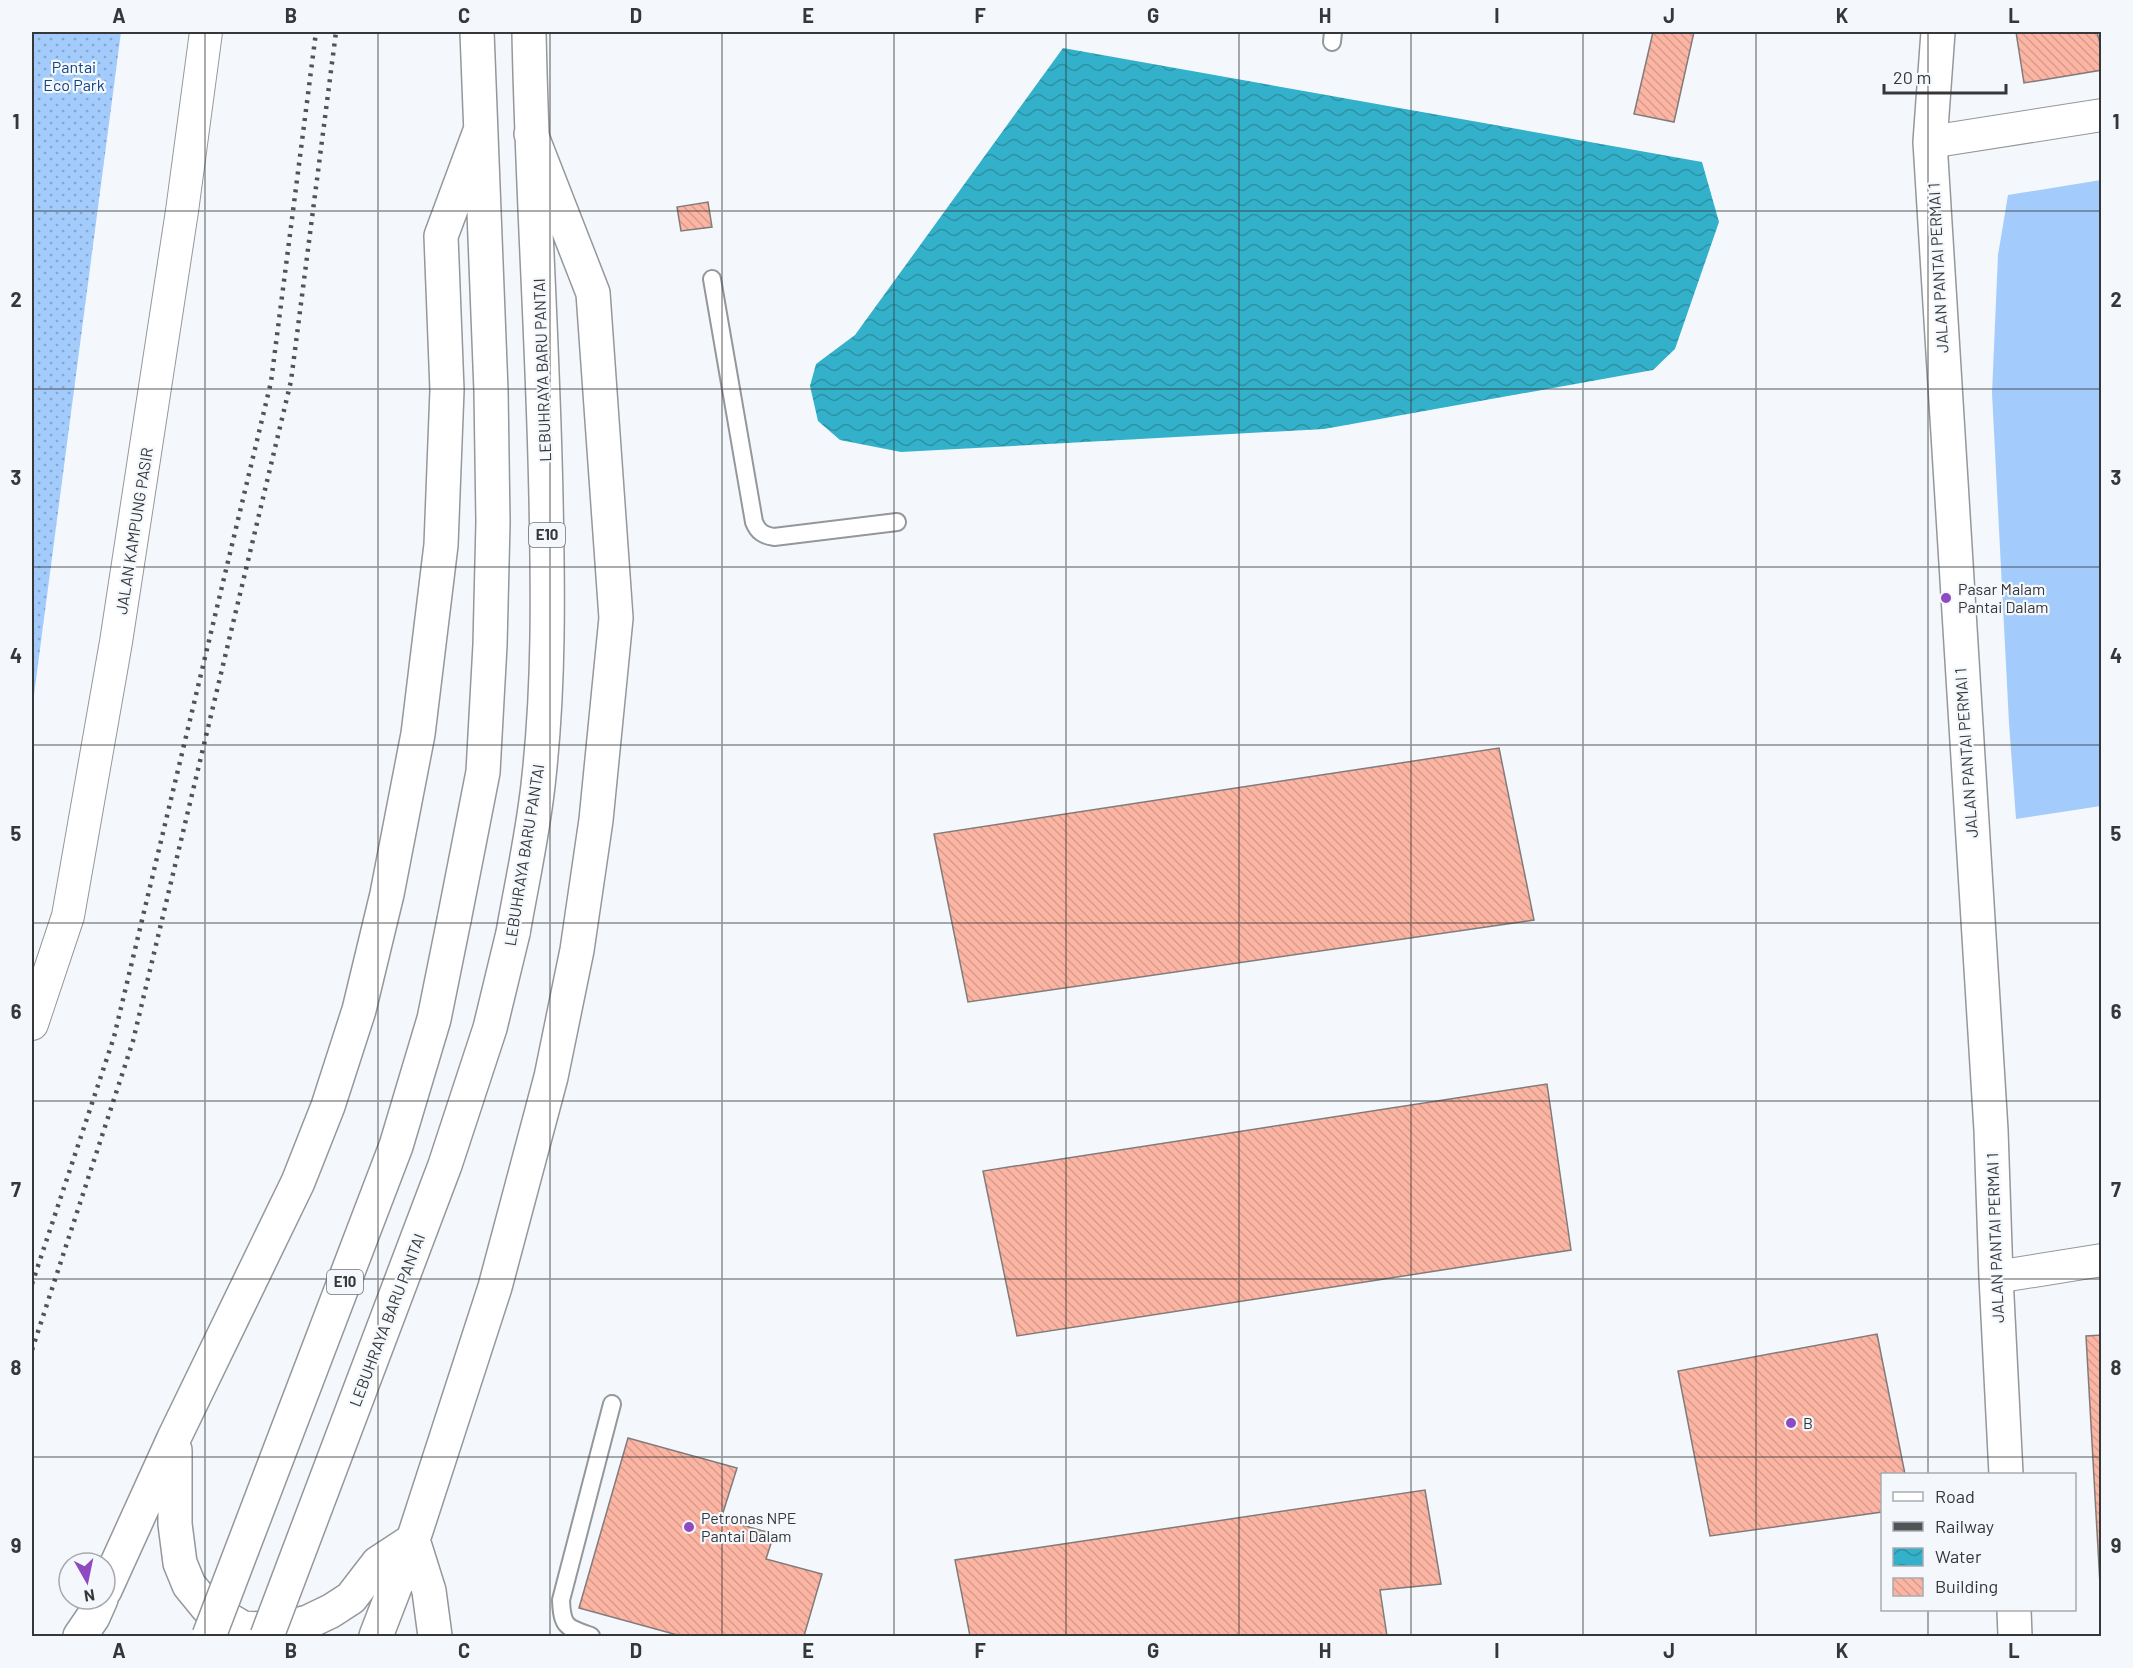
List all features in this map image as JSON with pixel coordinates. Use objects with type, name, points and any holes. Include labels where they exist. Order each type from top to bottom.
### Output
[{"type":"main road","name":"E10","points":[[209,1636],[396,1146],[434,1019],[483,772],[490,645],[493,522],[491,391],[477,32]]},
{"type":"main road","name":"LEBUHRAYA BARU PANTAI","points":[[267,1636],[445,1165],[490,1028],[513,933],[539,777],[547,650],[547,540],[544,391],[528,32]]},
{"type":"main road","name":"JALAN PANTAI PERMAI 1","points":[[1938,32],[1930,142],[1990,1130],[2006,1473]]},
{"type":"main road","points":[[117,1564],[174,1438],[298,1182],[328,1106],[359,1010],[381,917],[418,734],[441,545],[447,390],[441,236],[480,131]]},
{"type":"main road","points":[[376,1636],[413,1540],[495,1287],[551,1077],[577,950],[596,820],[616,618],[593,293],[531,134]]},
{"type":"main road","points":[[174,1438],[175,1524],[180,1563],[189,1585],[207,1607],[243,1628],[277,1630],[308,1622],[331,1611],[351,1598],[378,1563],[413,1540]]},
{"type":"main road","points":[[413,1540],[429,1590],[435,1636]]},
{"type":"main road","points":[[80,1636],[96,1611]]},
{"type":"main road","points":[[2013,1611],[2015,1636]]},
{"type":"street","name":"JALAN KAMPUNG PASIR","points":[[32,1023],[68,915],[117,642],[182,211],[206,32]]},
{"type":"street","points":[[1930,142],[2102,115]]},
{"type":"street","points":[[1996,1277],[2102,1260]]},
{"type":"lane","points":[[712,279],[754,522],[758,530],[765,536],[774,537],[897,522]]},
{"type":"lane","points":[[591,1636],[569,1629],[561,1618],[561,1600],[612,1404]]},
{"type":"green space","name":"Pantai Eco Park","points":[[32,32],[121,32],[32,710]]},
{"type":"green space","points":[[2101,180],[2101,806],[2016,819],[1992,393],[1998,255],[2008,195]]},
{"type":"water","points":[[1063,48],[1702,162],[1719,222],[1675,349],[1653,370],[1324,429],[901,452],[840,440],[818,421],[810,386],[816,364],[855,335]]},
{"type":"building","points":[[1653,32],[1694,32],[1674,122],[1634,114]]},
{"type":"building","points":[[2016,32],[2097,32],[2102,51],[2102,70],[2024,83]]},
{"type":"building","points":[[708,202],[712,227],[681,231],[677,207]]},
{"type":"building","points":[[1499,748],[1534,920],[968,1002],[934,834]]},
{"type":"building","points":[[1547,1084],[1571,1250],[1017,1336],[983,1171]]},
{"type":"building","name":"B","points":[[1877,1334],[1905,1473],[1881,1473],[1881,1512],[1710,1536],[1678,1371]]},
{"type":"building","points":[[2102,1335],[2102,1620],[2086,1336]]},
{"type":"building","points":[[628,1438],[737,1468],[721,1519],[774,1534],[766,1559],[822,1574],[804,1636],[681,1636],[579,1608]]},
{"type":"building","points":[[1425,1490],[1441,1584],[1380,1590],[1387,1636],[970,1636],[955,1560]]},
{"type":"railway","points":[[32,1284],[114,1037],[271,382],[316,32]]},
{"type":"railway","points":[[32,1350],[133,1041],[291,381],[336,32]]},
{"type":"place","name":"Pasar Malam Pantai Dalam","points":[[1946,598]]},
{"type":"place","name":"B","points":[[1791,1423]]},
{"type":"place","name":"Petronas NPE Pantai Dalam","points":[[689,1527]]}]
